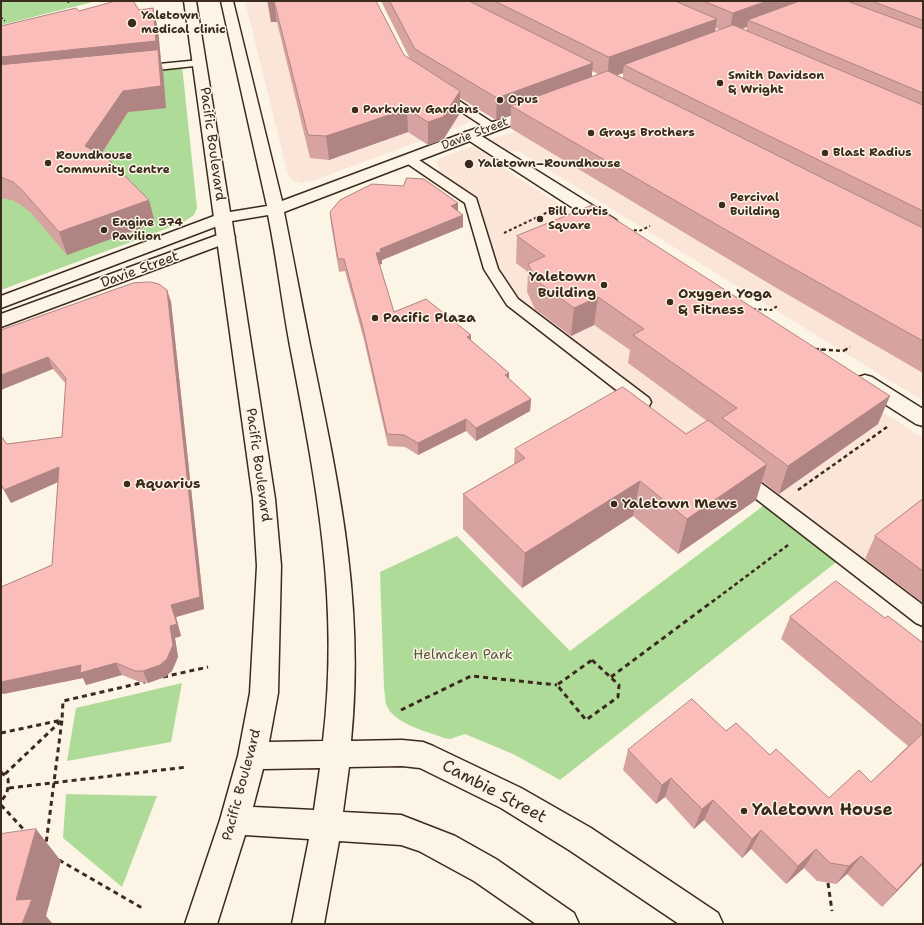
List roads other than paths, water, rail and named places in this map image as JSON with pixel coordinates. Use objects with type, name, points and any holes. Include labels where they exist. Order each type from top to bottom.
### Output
[{"type":"main road","name":"Pacific Boulevard","points":[[190,1],[264,499],[269,566],[268,640],[264,692],[252,756],[235,820],[201,924]]},
{"type":"main road","points":[[227,1],[276,209],[332,512],[339,571],[342,617],[342,658],[336,754],[328,825],[308,924]]},
{"type":"main road","name":"Davie Street","points":[[1,322],[226,237],[276,209],[549,106]]},
{"type":"main road","points":[[470,135],[625,233]]},
{"type":"main road","name":"Davie Street","points":[[1,302],[222,218],[276,209]]},
{"type":"main road","points":[[811,349],[923,419]]},
{"type":"main road","name":"Cambie Street","points":[[252,756],[402,753],[423,755],[511,798],[580,839],[708,924]]},
{"type":"main road","points":[[235,820],[401,830],[426,837],[478,864],[563,924]]},
{"type":"lane","points":[[127,70],[200,63]]},
{"type":"lane","points":[[429,87],[493,127]]},
{"type":"lane","points":[[409,160],[471,201],[482,243],[491,269],[512,302],[653,410]]},
{"type":"lane","points":[[727,467],[923,617]]},
{"type":"place","name":"Yaletown medical clinic","points":[[132,23]]},
{"type":"place","name":"Smith Davidson & Wright","points":[[720,83]]},
{"type":"place","name":"Opus","points":[[500,100]]},
{"type":"place","name":"Parkview Gardens","points":[[355,110]]},
{"type":"place","name":"Grays Brothers","points":[[591,133]]},
{"type":"place","name":"Blast Radius","points":[[825,153]]},
{"type":"place","name":"Roundhouse Community Centre","points":[[48,163]]},
{"type":"place","name":"Yaletown–Roundhouse","points":[[469,164]]},
{"type":"place","name":"Percival Building","points":[[722,205]]},
{"type":"place","name":"Bill Curtis Square","points":[[540,219]]},
{"type":"place","name":"Engine 374 Pavilion","points":[[104,230]]},
{"type":"place","name":"Yaletown Building","points":[[604,285]]},
{"type":"place","name":"Oxygen Yoga & Fitness","points":[[670,302]]},
{"type":"place","name":"Pacific Plaza","points":[[375,318]]},
{"type":"place","name":"Aquarius","points":[[127,484]]},
{"type":"place","name":"Yaletown Mews","points":[[614,504]]},
{"type":"place","name":"Yaletown House","points":[[744,811]]},
{"type":"park label","name":"Helmcken Park","points":[[463,655]]}]
